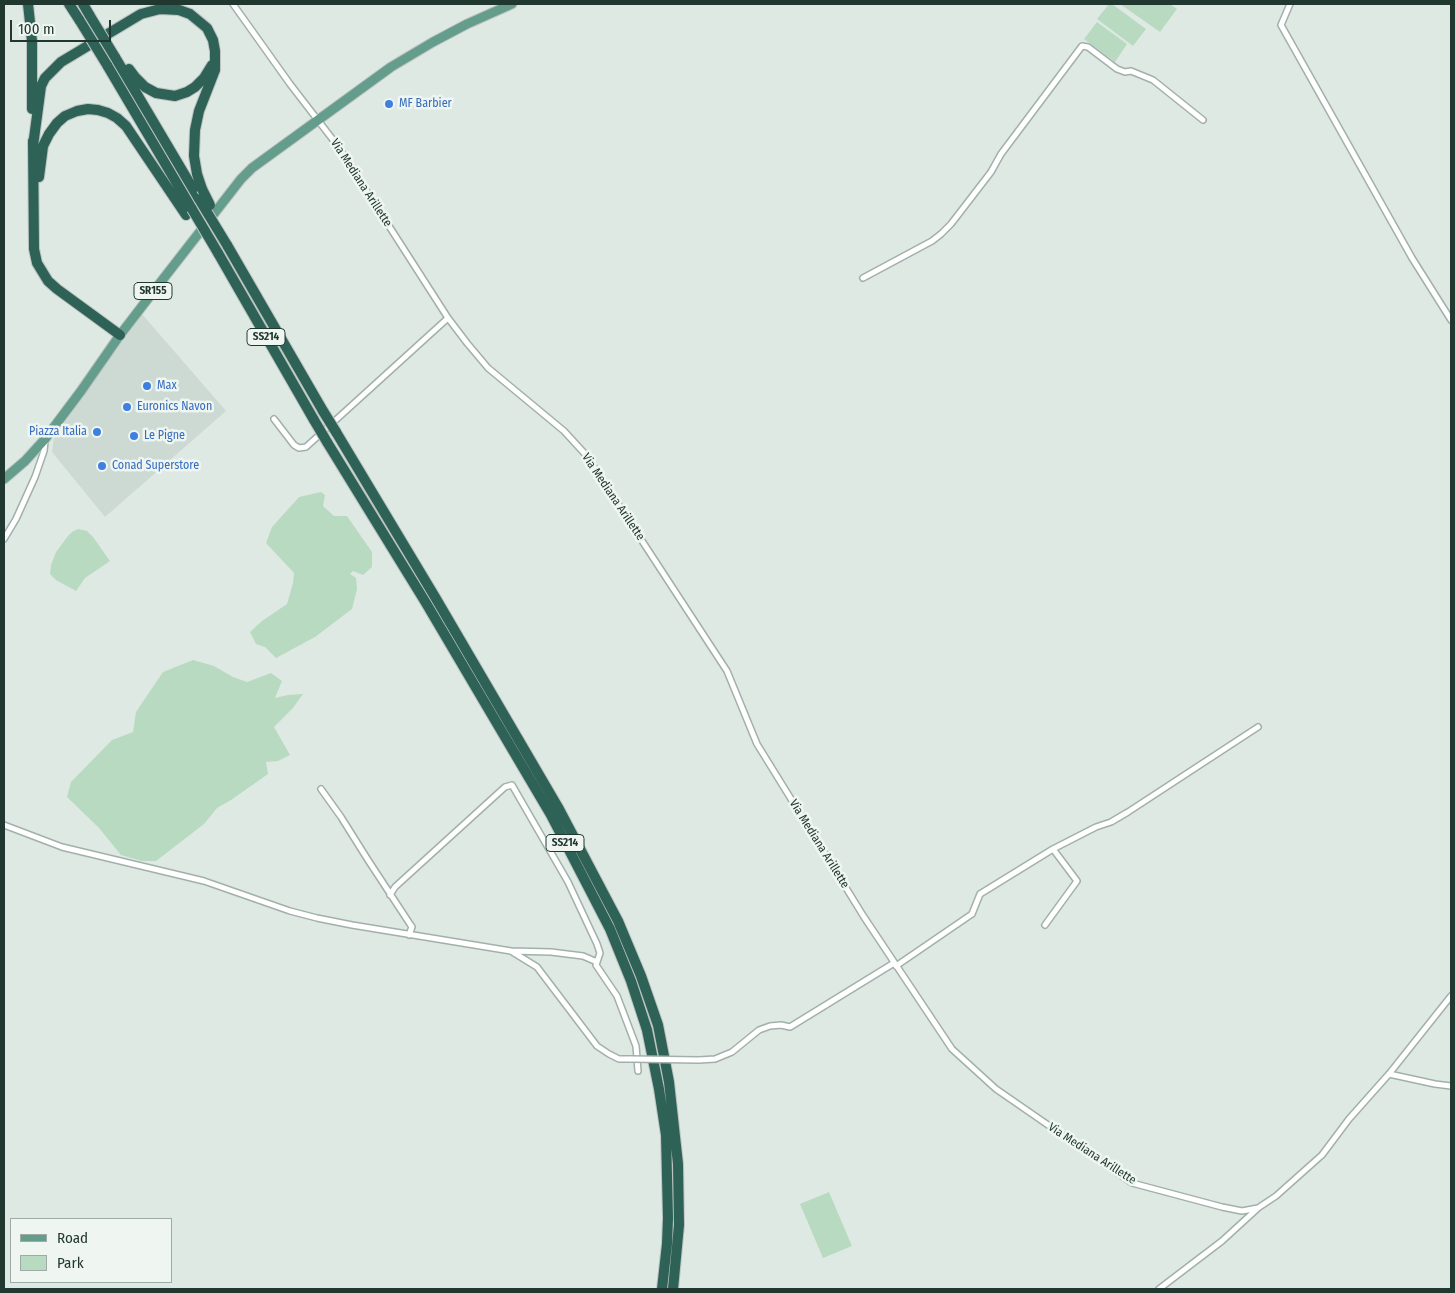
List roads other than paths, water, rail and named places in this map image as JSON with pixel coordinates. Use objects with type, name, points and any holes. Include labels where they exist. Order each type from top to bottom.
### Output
[{"type":"highway","points":[[28,4],[32,41],[34,249],[37,263],[48,281],[57,289],[120,335]]},
{"type":"highway","name":"SS214","points":[[69,4],[107,65],[189,212],[218,253],[327,442],[426,603],[551,815],[610,929],[631,981],[647,1030],[666,1135],[668,1218],[662,1289]]},
{"type":"highway","name":"SS214","points":[[83,4],[201,194],[227,246],[323,411],[559,809],[618,921],[641,976],[658,1025],[669,1082],[678,1164],[678,1225],[674,1289]]},
{"type":"highway","points":[[33,146],[41,86],[45,78],[61,62],[141,14],[168,8],[179,10],[190,14],[207,28],[213,40],[215,51],[215,70],[199,111],[194,130],[194,156],[201,194]]},
{"type":"highway","points":[[115,56],[145,86],[156,93],[175,96],[196,88],[214,63]]},
{"type":"highway","points":[[34,220],[43,146],[48,134],[65,116],[88,109],[108,113],[126,126],[189,212]]},
{"type":"main road","name":"SR155","points":[[4,479],[25,461],[45,439],[181,254],[252,168],[392,67],[427,45],[467,24],[512,4]]},
{"type":"street","name":"Via Mediana Arillette","points":[[233,4],[290,84],[337,144],[448,318],[488,368],[564,431],[586,455],[727,671],[757,744],[864,917],[952,1049],[996,1089],[1132,1183],[1242,1211],[1258,1208]]},
{"type":"street","points":[[1290,4],[1282,25],[1412,258],[1451,320]]},
{"type":"street","points":[[862,278],[932,241],[951,224],[1082,46],[1088,47],[1117,69],[1125,72],[1131,71],[1153,80],[1203,120]]},
{"type":"street","points":[[274,419],[294,445],[299,448],[306,447],[448,318]]},
{"type":"street","points":[[4,539],[16,519],[35,477],[44,451],[45,439]]},
{"type":"street","points":[[511,951],[537,967],[597,1046],[619,1059],[715,1059],[732,1052],[759,1030],[770,1026],[781,1025],[790,1027],[895,964],[972,914],[980,894],[1053,849],[1128,812],[1258,727]]},
{"type":"street","points":[[390,895],[395,888],[505,787],[512,784],[568,882],[597,944],[600,953],[596,965],[616,996],[636,1046],[638,1071]]},
{"type":"street","points":[[320,789],[341,817],[412,927],[409,935]]},
{"type":"street","points":[[4,825],[62,848],[204,881],[290,911],[409,935],[511,951],[551,952],[583,956],[597,962]]},
{"type":"street","points":[[1045,925],[1077,881],[1053,849]]},
{"type":"street","points":[[1159,1289],[1222,1241],[1258,1208],[1276,1196],[1322,1155],[1349,1119],[1389,1074],[1451,996]]},
{"type":"street","points":[[1389,1074],[1451,1086]]},
{"type":"place","name":"MF Barbier","points":[[389,104]]},
{"type":"place","name":"Max","points":[[147,386]]},
{"type":"place","name":"Euronics Navon","points":[[127,407]]},
{"type":"place","name":"Piazza Italia","points":[[97,432]]},
{"type":"place","name":"Le Pigne","points":[[134,436]]},
{"type":"place","name":"Conad Superstore","points":[[102,466]]}]
